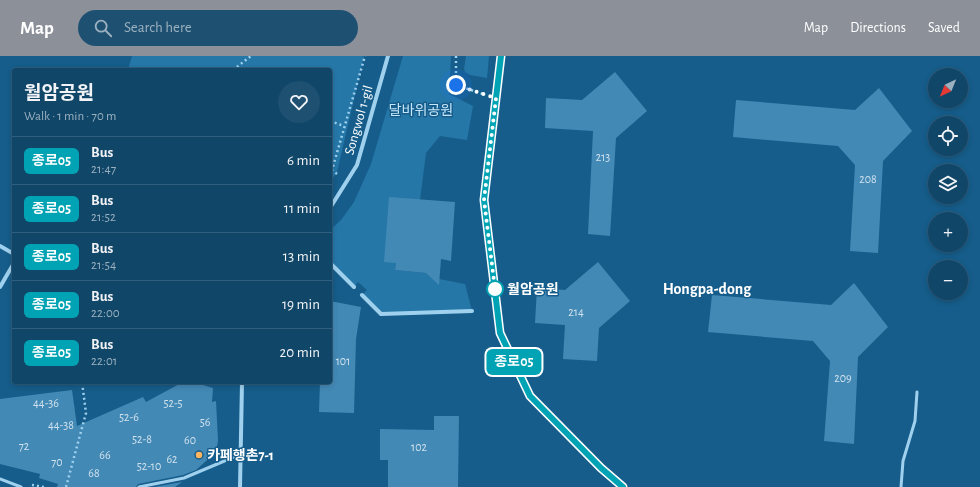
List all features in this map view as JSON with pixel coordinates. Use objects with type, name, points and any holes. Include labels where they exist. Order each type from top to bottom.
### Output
[{"type":"street","name":"Songwol 1-gil","points":[[332,205],[357,165],[388,56]]},
{"type":"street","points":[[501,56],[484,200],[500,333],[530,396],[601,468],[623,487]]},
{"type":"street","points":[[0,246],[12,253]]},
{"type":"street","points":[[332,265],[354,287]]},
{"type":"street","points":[[0,287],[12,266]]},
{"type":"street","points":[[362,295],[381,314],[472,311]]},
{"type":"street","points":[[240,487],[242,384]]},
{"type":"lane","points":[[901,487],[903,461],[915,421],[917,392]]},
{"type":"lane","points":[[139,487],[184,478],[241,454]]},
{"type":"lane","points":[[0,479],[21,487]]},
{"type":"lane","points":[[5,487],[6,482]]},
{"type":"path","points":[[236,68],[251,56]]},
{"type":"path","points":[[346,182],[332,170],[365,56]]},
{"type":"path","points":[[456,56],[456,85],[496,98]]},
{"type":"path","points":[[332,122],[344,126]]},
{"type":"path","points":[[66,487],[86,413],[82,384]]},
{"type":"green space","points":[[132,56],[364,56],[337,172],[332,179],[332,68],[129,68]]},
{"type":"green space","name":"달바위공원","points":[[403,56],[451,56],[449,94],[473,106],[467,140],[440,136],[426,153],[420,200],[396,263],[395,270],[426,273],[439,279],[465,284],[472,311],[381,314],[362,295],[367,290],[358,282],[354,287],[332,265],[332,228],[341,220],[354,202],[371,164]]},
{"type":"green space","name":"달바위공원","points":[[466,56],[489,56],[487,78],[470,75],[465,72]]},
{"type":"building","points":[[615,72],[647,111],[616,138],[610,236],[588,234],[593,131],[545,128],[546,98],[582,100]]},
{"type":"building","points":[[879,88],[912,131],[883,161],[878,253],[850,251],[855,165],[838,146],[733,137],[736,100],[855,110]]},
{"type":"building","points":[[389,197],[455,202],[451,261],[441,259],[439,285],[426,273],[395,270],[396,263],[384,262]]},
{"type":"building","points":[[598,262],[630,301],[599,328],[597,361],[563,359],[565,325],[535,323],[537,288],[565,290]]},
{"type":"building","points":[[854,283],[888,327],[858,357],[854,444],[824,441],[830,361],[813,341],[708,332],[712,295],[831,305]]},
{"type":"building","points":[[332,301],[361,307],[356,339],[354,413],[319,412],[320,384],[332,384]]},
{"type":"building","points":[[179,384],[200,384],[213,388],[212,402],[216,401],[218,441],[216,452],[196,470],[183,475],[138,484],[136,487],[57,487],[58,484],[39,478],[40,474],[0,464],[0,399],[72,390],[77,426],[143,397],[146,402]]},
{"type":"building","points":[[434,416],[459,416],[458,487],[388,487],[388,460],[380,460],[380,429],[434,430]]},
{"type":"building","points":[[182,482],[175,487],[154,487]]},
{"type":"bus line","name":"종로05","points":[[501,56],[484,200],[500,333],[530,396],[601,468],[623,487]]},
{"type":"place","name":"월암공원","points":[[495,289]]},
{"type":"place","name":"카페행촌7-1","points":[[199,455]]},
{"type":"district","name":"Hongpa-dong","points":[[707,288]]},
{"type":"route","points":[[456,85],[496,98],[484,200],[495,289]]}]
